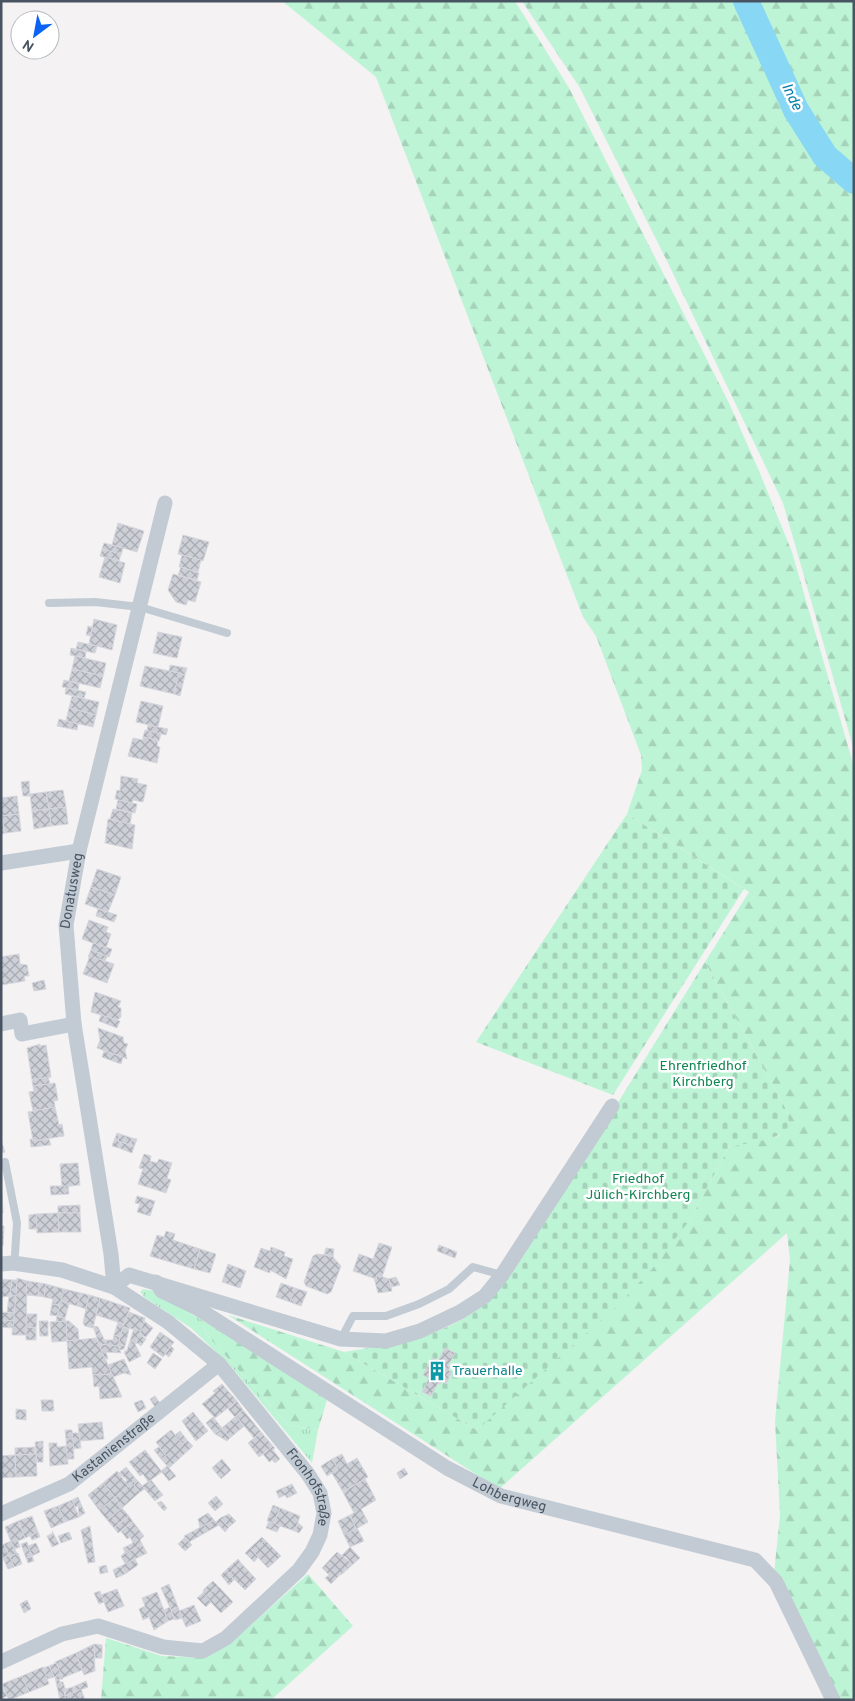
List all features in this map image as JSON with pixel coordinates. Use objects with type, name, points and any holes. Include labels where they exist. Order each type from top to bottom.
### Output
[{"type":"street","name":"Donatusweg","points":[[114,1287],[111,1254],[74,1024],[66,925],[79,851],[165,503]]},
{"type":"street","points":[[1,863],[79,851]]},
{"type":"street","points":[[1,1024],[20,1020],[22,1034],[74,1024]]},
{"type":"street","name":"Lohbergweg","points":[[114,1287],[130,1275],[341,1338],[386,1341],[420,1331],[473,1304],[484,1296],[502,1275],[612,1106]]},
{"type":"street","name":"Fronhofstraße","points":[[1,1662],[62,1634],[98,1626],[163,1646],[204,1651],[226,1638],[299,1570],[312,1552],[320,1536],[324,1513],[320,1493],[308,1474],[219,1364],[168,1322],[114,1287],[62,1270],[8,1259]]},
{"type":"street","name":"Lohbergweg","points":[[156,1282],[162,1291],[197,1308],[447,1468],[502,1496],[755,1560],[776,1582],[833,1700]]},
{"type":"street","name":"Kastanienstraße","points":[[1,1514],[69,1484],[219,1364]]},
{"type":"lane","points":[[49,603],[95,602],[140,608],[227,633]]},
{"type":"lane","points":[[5,1162],[17,1223],[8,1259]]},
{"type":"lane","points":[[341,1338],[353,1316],[386,1316],[419,1304],[449,1289],[473,1267],[502,1275]]},
{"type":"green space","points":[[282,1],[515,1],[569,88],[729,403],[792,552],[854,767],[854,1700],[840,1700],[774,1574],[780,1515],[775,1421],[790,1260],[787,1233],[499,1489],[228,1315],[344,1352],[477,1430],[689,1221],[729,1147],[779,1136],[788,1113],[705,962],[749,892],[627,814],[642,770],[641,755],[596,636],[583,617],[376,77]]},
{"type":"green space","points":[[522,1],[854,1],[854,750],[783,503],[668,263],[580,88]]},
{"type":"green space","points":[[627,814],[744,889],[613,1095],[476,1042]]},
{"type":"green space","name":"Friedhof Jülich-Kirchberg","points":[[705,962],[788,1113],[789,1123],[787,1129],[783,1133],[769,1139],[729,1147],[689,1221],[652,1269],[616,1307],[477,1430],[344,1352],[396,1343],[442,1329],[463,1319],[483,1305],[501,1287],[518,1264]]},
{"type":"green space","points":[[143,1289],[154,1291],[228,1336],[203,1325],[207,1335],[288,1425],[318,1430],[312,1463],[229,1364],[191,1328],[144,1297],[141,1292]]},
{"type":"green space","points":[[203,1324],[228,1336],[327,1400],[318,1430],[288,1425],[207,1335]]},
{"type":"green space","points":[[308,1574],[353,1626],[271,1700],[101,1700],[106,1638],[162,1656],[206,1658],[232,1642]]},
{"type":"building","points":[[118,523],[144,531],[137,552],[112,545]]},
{"type":"building","points":[[183,535],[209,542],[203,561],[178,554]]},
{"type":"building","points":[[104,543],[123,548],[121,555],[102,549]]},
{"type":"building","points":[[102,549],[121,554],[119,561],[100,556]]},
{"type":"building","points":[[182,555],[201,560],[198,572],[179,567]]},
{"type":"building","points":[[105,557],[125,563],[120,583],[99,577]]},
{"type":"building","points":[[181,567],[199,573],[197,580],[178,575]]},
{"type":"building","points":[[173,574],[201,582],[195,602],[188,600],[186,605],[176,602],[168,590]]},
{"type":"building","points":[[94,619],[117,625],[112,650],[89,644]]},
{"type":"building","points":[[88,626],[92,627],[91,636],[86,635]]},
{"type":"building","points":[[158,632],[182,637],[177,658],[153,653]]},
{"type":"building","points":[[78,642],[97,646],[95,653],[76,649]]},
{"type":"building","points":[[71,648],[86,652],[85,658],[70,655]]},
{"type":"building","points":[[75,656],[106,663],[103,676],[72,669]]},
{"type":"building","points":[[170,665],[187,668],[185,675],[169,671]]},
{"type":"building","points":[[145,666],[179,673],[174,694],[140,686]]},
{"type":"building","points":[[72,669],[103,676],[100,688],[69,681]]},
{"type":"building","points":[[179,673],[185,675],[180,696],[174,694]]},
{"type":"building","points":[[64,680],[79,684],[78,690],[62,687]]},
{"type":"building","points":[[66,688],[86,692],[84,698],[65,694]]},
{"type":"building","points":[[72,696],[99,702],[96,715],[69,708]]},
{"type":"building","points":[[141,701],[163,706],[158,727],[136,722]]},
{"type":"building","points":[[69,708],[96,715],[93,727],[66,721]]},
{"type":"building","points":[[59,719],[78,724],[77,730],[57,726]]},
{"type":"building","points":[[148,725],[168,729],[166,735],[147,731]]},
{"type":"building","points":[[145,730],[161,734],[159,741],[143,737]]},
{"type":"building","points":[[143,737],[158,740],[157,746],[160,747],[157,763],[128,756],[133,738],[143,740]]},
{"type":"building","points":[[121,776],[138,779],[137,783],[147,785],[143,802],[133,800],[132,803],[115,799],[117,790],[120,791]]},
{"type":"building","points":[[29,781],[30,796],[23,796],[21,782]]},
{"type":"building","points":[[63,790],[66,807],[49,809],[46,792]]},
{"type":"building","points":[[46,792],[49,809],[32,811],[30,794]]},
{"type":"building","points":[[17,796],[19,814],[2,816],[1,798]]},
{"type":"building","points":[[118,800],[137,804],[135,813],[116,809]]},
{"type":"building","points":[[66,807],[68,824],[51,826],[49,809]]},
{"type":"building","points":[[49,809],[51,826],[34,829],[32,811]]},
{"type":"building","points":[[113,809],[132,813],[130,824],[110,819]]},
{"type":"building","points":[[19,814],[21,831],[5,833],[2,816]]},
{"type":"building","points":[[1,816],[5,833],[1,834]]},
{"type":"building","points":[[108,819],[135,825],[132,849],[105,843]]},
{"type":"building","points":[[97,869],[121,877],[115,895],[91,887]]},
{"type":"building","points":[[91,887],[115,895],[108,912],[85,904]]},
{"type":"building","points":[[98,909],[117,915],[114,922],[96,916]]},
{"type":"building","points":[[89,920],[108,927],[106,932],[111,934],[106,948],[82,939]]},
{"type":"building","points":[[93,943],[112,949],[109,957],[91,950]]},
{"type":"building","points":[[91,950],[107,956],[105,961],[88,957]]},
{"type":"building","points":[[19,954],[20,964],[27,965],[29,976],[24,976],[25,981],[1,985],[1,957]]},
{"type":"building","points":[[90,956],[114,964],[107,983],[83,974]]},
{"type":"building","points":[[44,980],[46,989],[34,991],[32,983]]},
{"type":"building","points":[[95,992],[121,1001],[118,1007],[121,1008],[121,1017],[117,1020],[91,1012]]},
{"type":"building","points":[[101,1015],[120,1021],[117,1028],[99,1021]]},
{"type":"building","points":[[98,1028],[123,1037],[124,1043],[128,1044],[125,1050],[127,1059],[97,1048],[100,1040]]},
{"type":"building","points":[[40,1044],[40,1046],[46,1045],[51,1077],[32,1080],[27,1048]]},
{"type":"building","points":[[104,1051],[123,1057],[121,1064],[102,1057]]},
{"type":"building","points":[[48,1077],[50,1084],[33,1086],[32,1080]]},
{"type":"building","points":[[55,1083],[58,1100],[54,1101],[55,1107],[33,1111],[29,1092],[34,1091],[33,1086]]},
{"type":"building","points":[[55,1107],[59,1125],[62,1124],[64,1136],[33,1141],[28,1112]]},
{"type":"building","points":[[117,1133],[120,1134],[118,1141],[121,1142],[119,1148],[112,1146]]},
{"type":"building","points":[[120,1134],[132,1138],[130,1145],[118,1141]]},
{"type":"building","points":[[132,1138],[137,1139],[134,1147],[130,1145]]},
{"type":"building","points":[[30,1139],[33,1139],[33,1141],[49,1139],[51,1145],[31,1147]]},
{"type":"building","points":[[1,1140],[5,1152],[1,1153]]},
{"type":"building","points":[[121,1142],[134,1147],[132,1153],[119,1148]]},
{"type":"building","points":[[144,1154],[151,1156],[150,1161],[157,1163],[159,1159],[172,1163],[167,1178],[171,1180],[166,1193],[138,1184],[143,1169],[139,1168]]},
{"type":"building","points":[[78,1163],[80,1185],[62,1187],[60,1164]]},
{"type":"building","points":[[1,1175],[3,1213],[1,1213]]},
{"type":"building","points":[[50,1186],[68,1186],[69,1194],[51,1195]]},
{"type":"building","points":[[137,1196],[155,1201],[150,1216],[137,1212],[140,1204],[135,1203]]},
{"type":"building","points":[[80,1205],[80,1213],[58,1213],[58,1206]]},
{"type":"building","points":[[58,1213],[59,1232],[37,1233],[36,1214]]},
{"type":"building","points":[[58,1213],[80,1213],[81,1232],[59,1232]]},
{"type":"building","points":[[36,1214],[37,1229],[29,1229],[29,1215]]},
{"type":"building","points":[[1,1226],[4,1226],[3,1246],[1,1246]]},
{"type":"building","points":[[166,1231],[175,1234],[173,1240],[200,1249],[194,1269],[150,1256],[157,1235],[164,1237]]},
{"type":"building","points":[[379,1243],[392,1247],[382,1277],[377,1275],[376,1279],[353,1271],[359,1254],[373,1259]]},
{"type":"building","points":[[439,1245],[457,1252],[455,1258],[437,1251]]},
{"type":"building","points":[[271,1247],[285,1252],[284,1256],[293,1259],[286,1279],[270,1270],[270,1273],[254,1267],[261,1248],[270,1251]]},
{"type":"building","points":[[326,1248],[334,1249],[333,1258],[326,1254],[324,1255]]},
{"type":"building","points":[[200,1249],[216,1254],[210,1273],[194,1269]]},
{"type":"building","points":[[317,1254],[332,1256],[341,1266],[331,1292],[327,1294],[306,1286],[304,1282],[313,1256]]},
{"type":"building","points":[[228,1264],[246,1271],[240,1288],[222,1282]]},
{"type":"building","points":[[377,1275],[389,1279],[392,1291],[378,1293],[374,1278],[376,1279]]},
{"type":"building","points":[[396,1277],[400,1285],[391,1287],[389,1279]]},
{"type":"building","points":[[17,1278],[27,1281],[26,1335],[12,1335]]},
{"type":"building","points":[[1,1279],[12,1280],[10,1296],[1,1297]]},
{"type":"building","points":[[12,1280],[17,1280],[16,1296],[10,1296]]},
{"type":"building","points":[[27,1281],[40,1283],[38,1296],[26,1295]]},
{"type":"building","points":[[40,1283],[46,1284],[44,1297],[38,1296]]},
{"type":"building","points":[[281,1283],[295,1288],[290,1302],[276,1297]]},
{"type":"building","points":[[46,1284],[64,1289],[60,1305],[52,1304],[53,1299],[44,1297]]},
{"type":"building","points":[[295,1288],[307,1292],[301,1306],[290,1302]]},
{"type":"building","points":[[64,1289],[81,1293],[77,1306],[61,1301]]},
{"type":"building","points":[[81,1293],[89,1295],[86,1309],[77,1306]]},
{"type":"building","points":[[89,1295],[100,1298],[93,1328],[85,1326],[83,1323]]},
{"type":"building","points":[[9,1296],[16,1296],[14,1313],[7,1312]]},
{"type":"building","points":[[100,1298],[130,1308],[124,1324],[96,1315]]},
{"type":"building","points":[[61,1301],[69,1304],[65,1318],[57,1316]]},
{"type":"building","points":[[52,1304],[60,1305],[57,1316],[50,1315]]},
{"type":"building","points":[[1,1312],[14,1313],[14,1321],[1,1320]]},
{"type":"building","points":[[129,1312],[145,1318],[141,1331],[123,1327]]},
{"type":"building","points":[[27,1314],[37,1314],[36,1328],[26,1327]]},
{"type":"building","points":[[57,1316],[65,1318],[65,1321],[56,1322]]},
{"type":"building","points":[[1,1320],[14,1321],[13,1328],[1,1327]]},
{"type":"building","points":[[39,1321],[48,1321],[48,1336],[40,1336]]},
{"type":"building","points":[[66,1321],[69,1321],[78,1329],[79,1340],[67,1341]]},
{"type":"building","points":[[66,1321],[67,1341],[52,1342],[50,1322]]},
{"type":"building","points":[[144,1321],[153,1328],[146,1337],[139,1334]]},
{"type":"building","points":[[118,1322],[124,1324],[120,1337],[114,1335]]},
{"type":"building","points":[[93,1326],[98,1327],[107,1345],[99,1344]]},
{"type":"building","points":[[26,1327],[36,1328],[36,1340],[26,1340]]},
{"type":"building","points":[[123,1327],[129,1329],[125,1346],[118,1344]]},
{"type":"building","points":[[134,1328],[141,1331],[136,1344],[130,1341]]},
{"type":"building","points":[[160,1332],[174,1342],[163,1357],[150,1347]]},
{"type":"building","points":[[139,1334],[146,1339],[141,1346],[136,1342]]},
{"type":"building","points":[[114,1335],[120,1337],[118,1346],[107,1345],[105,1340],[113,1340]]},
{"type":"building","points":[[96,1338],[112,1374],[93,1375],[92,1367],[69,1369],[67,1341]]},
{"type":"building","points":[[130,1341],[134,1342],[141,1356],[129,1362],[124,1352],[127,1350]]},
{"type":"building","points":[[99,1344],[118,1346],[121,1353],[106,1352],[108,1359],[105,1359]]},
{"type":"building","points":[[118,1344],[125,1346],[124,1349],[120,1350]]},
{"type":"building","points":[[171,1346],[174,1349],[169,1357],[165,1354]]},
{"type":"building","name":"Trauerhalle","points":[[445,1348],[455,1353],[448,1366],[450,1367],[448,1370],[452,1372],[446,1384],[442,1381],[440,1384],[438,1383],[431,1396],[422,1392],[429,1378],[423,1375],[432,1358],[438,1361]]},
{"type":"building","points":[[153,1353],[162,1359],[155,1369],[147,1363]]},
{"type":"building","points":[[124,1359],[131,1375],[124,1373],[113,1377],[108,1365]]},
{"type":"building","points":[[112,1374],[122,1397],[100,1399],[99,1386],[94,1387],[93,1375]]},
{"type":"building","points":[[222,1384],[237,1401],[215,1418],[202,1404]]},
{"type":"building","points":[[155,1396],[160,1403],[155,1407],[150,1399]]},
{"type":"building","points":[[41,1400],[53,1400],[54,1411],[42,1411]]},
{"type":"building","points":[[142,1400],[146,1408],[138,1412],[134,1403]]},
{"type":"building","points":[[237,1401],[243,1410],[235,1417],[228,1409]]},
{"type":"building","points":[[16,1409],[26,1410],[26,1420],[16,1419]]},
{"type":"building","points":[[243,1410],[261,1432],[254,1438],[236,1416]]},
{"type":"building","points":[[193,1412],[208,1431],[196,1441],[182,1421]]},
{"type":"building","points":[[236,1416],[244,1426],[230,1438],[222,1428]]},
{"type":"building","points":[[213,1417],[222,1428],[215,1434],[206,1423]]},
{"type":"building","points":[[102,1422],[104,1439],[80,1441],[78,1424]]},
{"type":"building","points":[[222,1428],[230,1438],[227,1441],[215,1434]]},
{"type":"building","points":[[65,1430],[72,1430],[73,1439],[66,1439]]},
{"type":"building","points":[[171,1430],[183,1444],[187,1440],[193,1446],[169,1468],[161,1459],[166,1456],[156,1442]]},
{"type":"building","points":[[180,1431],[187,1440],[183,1444],[175,1435]]},
{"type":"building","points":[[261,1432],[273,1446],[259,1457],[248,1443]]},
{"type":"building","points":[[72,1433],[79,1433],[81,1448],[73,1449]]},
{"type":"building","points":[[66,1439],[73,1439],[74,1459],[67,1459]]},
{"type":"building","points":[[43,1441],[43,1462],[37,1462],[35,1442]]},
{"type":"building","points":[[49,1443],[57,1443],[57,1447],[66,1446],[68,1464],[50,1466]]},
{"type":"building","points":[[273,1446],[275,1448],[273,1450],[280,1459],[275,1463],[272,1460],[269,1462],[263,1454]]},
{"type":"building","points":[[35,1447],[35,1454],[15,1455],[15,1448]]},
{"type":"building","points":[[159,1447],[166,1456],[161,1459],[154,1450]]},
{"type":"building","points":[[145,1450],[162,1472],[148,1482],[143,1474],[140,1476],[129,1462]]},
{"type":"building","points":[[36,1454],[37,1476],[16,1477],[15,1455]]},
{"type":"building","points":[[342,1454],[347,1464],[357,1458],[368,1477],[343,1492],[332,1473],[338,1469],[332,1459]]},
{"type":"building","points":[[15,1455],[16,1477],[1,1478],[1,1456]]},
{"type":"building","points":[[222,1459],[231,1470],[221,1479],[212,1468]]},
{"type":"building","points":[[332,1459],[338,1469],[327,1476],[321,1466]]},
{"type":"building","points":[[167,1466],[176,1476],[169,1481],[161,1471]]},
{"type":"building","points":[[126,1467],[136,1479],[128,1486],[125,1482],[127,1480],[119,1473]]},
{"type":"building","points":[[404,1468],[408,1474],[400,1479],[397,1473]]},
{"type":"building","points":[[117,1471],[129,1487],[115,1498],[103,1483]]},
{"type":"building","points":[[136,1479],[138,1481],[134,1485],[140,1492],[122,1508],[115,1498]]},
{"type":"building","points":[[365,1479],[376,1500],[361,1509],[368,1522],[356,1529],[350,1515],[354,1513],[343,1492]]},
{"type":"building","points":[[151,1480],[163,1495],[155,1501],[142,1486]]},
{"type":"building","points":[[138,1481],[145,1489],[140,1492],[134,1485]]},
{"type":"building","points":[[103,1483],[115,1498],[99,1510],[88,1495]]},
{"type":"building","points":[[292,1484],[297,1493],[287,1498],[285,1495],[279,1498],[276,1491]]},
{"type":"building","points":[[216,1496],[223,1504],[215,1511],[208,1503]]},
{"type":"building","points":[[78,1497],[85,1513],[79,1517],[78,1506],[75,1507],[72,1500]]},
{"type":"building","points":[[115,1498],[122,1508],[107,1520],[99,1510]]},
{"type":"building","points":[[72,1500],[79,1517],[65,1522],[58,1506]]},
{"type":"building","points":[[161,1501],[167,1508],[164,1511],[157,1503]]},
{"type":"building","points":[[273,1505],[280,1508],[274,1523],[267,1521]]},
{"type":"building","points":[[58,1506],[65,1522],[51,1528],[44,1511]]},
{"type":"building","points":[[122,1508],[129,1516],[118,1524],[112,1516]]},
{"type":"building","points":[[280,1508],[300,1516],[295,1531],[274,1524]]},
{"type":"building","points":[[208,1513],[214,1520],[200,1528],[198,1519]]},
{"type":"building","points":[[229,1514],[236,1521],[229,1527],[220,1518]]},
{"type":"building","points":[[350,1515],[356,1529],[344,1535],[338,1521]]},
{"type":"building","points":[[32,1516],[38,1532],[25,1538],[18,1521]]},
{"type":"building","points":[[112,1516],[119,1524],[114,1528],[107,1520]]},
{"type":"building","points":[[129,1516],[133,1522],[118,1533],[114,1528]]},
{"type":"building","points":[[220,1518],[229,1527],[225,1532],[216,1522]]},
{"type":"building","points":[[214,1520],[219,1525],[189,1542],[184,1536]]},
{"type":"building","points":[[18,1521],[25,1538],[18,1541],[20,1547],[14,1549],[5,1527]]},
{"type":"building","points":[[269,1521],[280,1526],[277,1532],[266,1528]]},
{"type":"building","points":[[133,1522],[144,1536],[140,1540],[142,1544],[121,1556],[125,1552],[123,1548],[133,1543],[130,1537],[127,1539],[121,1531]]},
{"type":"building","points":[[298,1523],[303,1527],[299,1533],[295,1531]]},
{"type":"building","points":[[90,1526],[95,1562],[88,1563],[81,1530]]},
{"type":"building","points":[[357,1528],[364,1541],[350,1547],[344,1535]]},
{"type":"building","points":[[52,1531],[59,1544],[52,1547],[47,1536],[53,1533]]},
{"type":"building","points":[[38,1532],[40,1537],[32,1540],[30,1536]]},
{"type":"building","points":[[69,1532],[72,1539],[61,1543],[58,1536]]},
{"type":"building","points":[[185,1537],[192,1545],[185,1551],[178,1544]]},
{"type":"building","points":[[262,1537],[265,1540],[253,1552],[250,1548]]},
{"type":"building","points":[[265,1540],[281,1556],[268,1568],[253,1552]]},
{"type":"building","points":[[11,1541],[17,1554],[9,1557],[4,1544]]},
{"type":"building","points":[[27,1542],[32,1556],[26,1558],[21,1544]]},
{"type":"building","points":[[36,1543],[40,1552],[32,1556],[28,1546]]},
{"type":"building","points":[[4,1544],[9,1555],[3,1558],[1,1546]]},
{"type":"building","points":[[142,1544],[147,1553],[125,1564],[121,1556]]},
{"type":"building","points":[[350,1547],[360,1558],[341,1575],[340,1573],[351,1563],[345,1556],[343,1559],[341,1556]]},
{"type":"building","points":[[250,1548],[258,1557],[254,1562],[245,1553]]},
{"type":"building","points":[[337,1552],[351,1563],[331,1584],[325,1578],[329,1575],[322,1568]]},
{"type":"building","points":[[18,1553],[22,1564],[14,1567],[9,1557]]},
{"type":"building","points":[[9,1555],[14,1567],[8,1569],[3,1558]]},
{"type":"building","points":[[32,1556],[34,1561],[28,1563],[26,1558]]},
{"type":"building","points":[[135,1559],[138,1565],[125,1574],[121,1566]]},
{"type":"building","points":[[238,1559],[241,1563],[230,1574],[226,1570]]},
{"type":"building","points":[[241,1563],[256,1579],[245,1590],[229,1574]]},
{"type":"building","points":[[106,1565],[108,1572],[100,1574],[99,1567]]},
{"type":"building","points":[[121,1566],[125,1574],[116,1578],[113,1570]]},
{"type":"building","points":[[226,1570],[234,1580],[229,1585],[221,1575]]},
{"type":"building","points":[[213,1581],[218,1586],[206,1597],[203,1593],[204,1589]]},
{"type":"building","points":[[169,1584],[178,1607],[171,1610],[161,1588]]},
{"type":"building","points":[[218,1586],[233,1602],[221,1613],[206,1597]]},
{"type":"building","points":[[117,1589],[124,1606],[108,1612],[101,1595]]},
{"type":"building","points":[[100,1591],[104,1602],[99,1604],[94,1593]]},
{"type":"building","points":[[157,1592],[168,1621],[154,1630],[149,1617],[143,1620],[139,1609],[145,1606],[142,1598]]},
{"type":"building","points":[[203,1593],[211,1602],[206,1607],[197,1598]]},
{"type":"building","points":[[27,1600],[31,1609],[24,1613],[20,1604]]},
{"type":"building","points":[[194,1605],[201,1621],[186,1627],[179,1611]]},
{"type":"building","points":[[170,1607],[174,1619],[168,1621],[164,1610]]},
{"type":"building","points":[[178,1607],[182,1618],[175,1620],[171,1610]]},
{"type":"building","points":[[94,1644],[95,1671],[84,1675],[76,1653]]},
{"type":"building","points":[[94,1644],[102,1645],[102,1658],[95,1658]]},
{"type":"building","points":[[76,1653],[82,1670],[62,1678],[55,1662]]},
{"type":"building","points":[[56,1663],[61,1674],[54,1677],[49,1666]]},
{"type":"building","points":[[49,1666],[54,1677],[47,1679],[43,1668]]},
{"type":"building","points":[[43,1667],[49,1684],[29,1692],[22,1676]]},
{"type":"building","points":[[61,1674],[63,1679],[59,1679],[60,1682],[63,1682],[66,1691],[64,1692],[65,1696],[68,1695],[68,1700],[60,1700],[55,1677]]},
{"type":"building","points":[[22,1676],[29,1692],[9,1700],[2,1684]]},
{"type":"building","points":[[86,1681],[88,1687],[75,1692],[73,1687]]},
{"type":"building","points":[[1,1685],[7,1696],[1,1699]]},
{"type":"building","points":[[73,1687],[75,1692],[65,1696],[66,1689]]},
{"type":"building","points":[[81,1689],[85,1700],[68,1700],[68,1695]]},
{"type":"waterway","name":"Inde","points":[[746,1],[796,110],[825,156],[854,181]]},
{"type":"place","name":"Trauerhalle","points":[[437,1371]]},
{"type":"park label","name":"Ehrenfriedhof Kirchberg","points":[[703,1074]]}]
